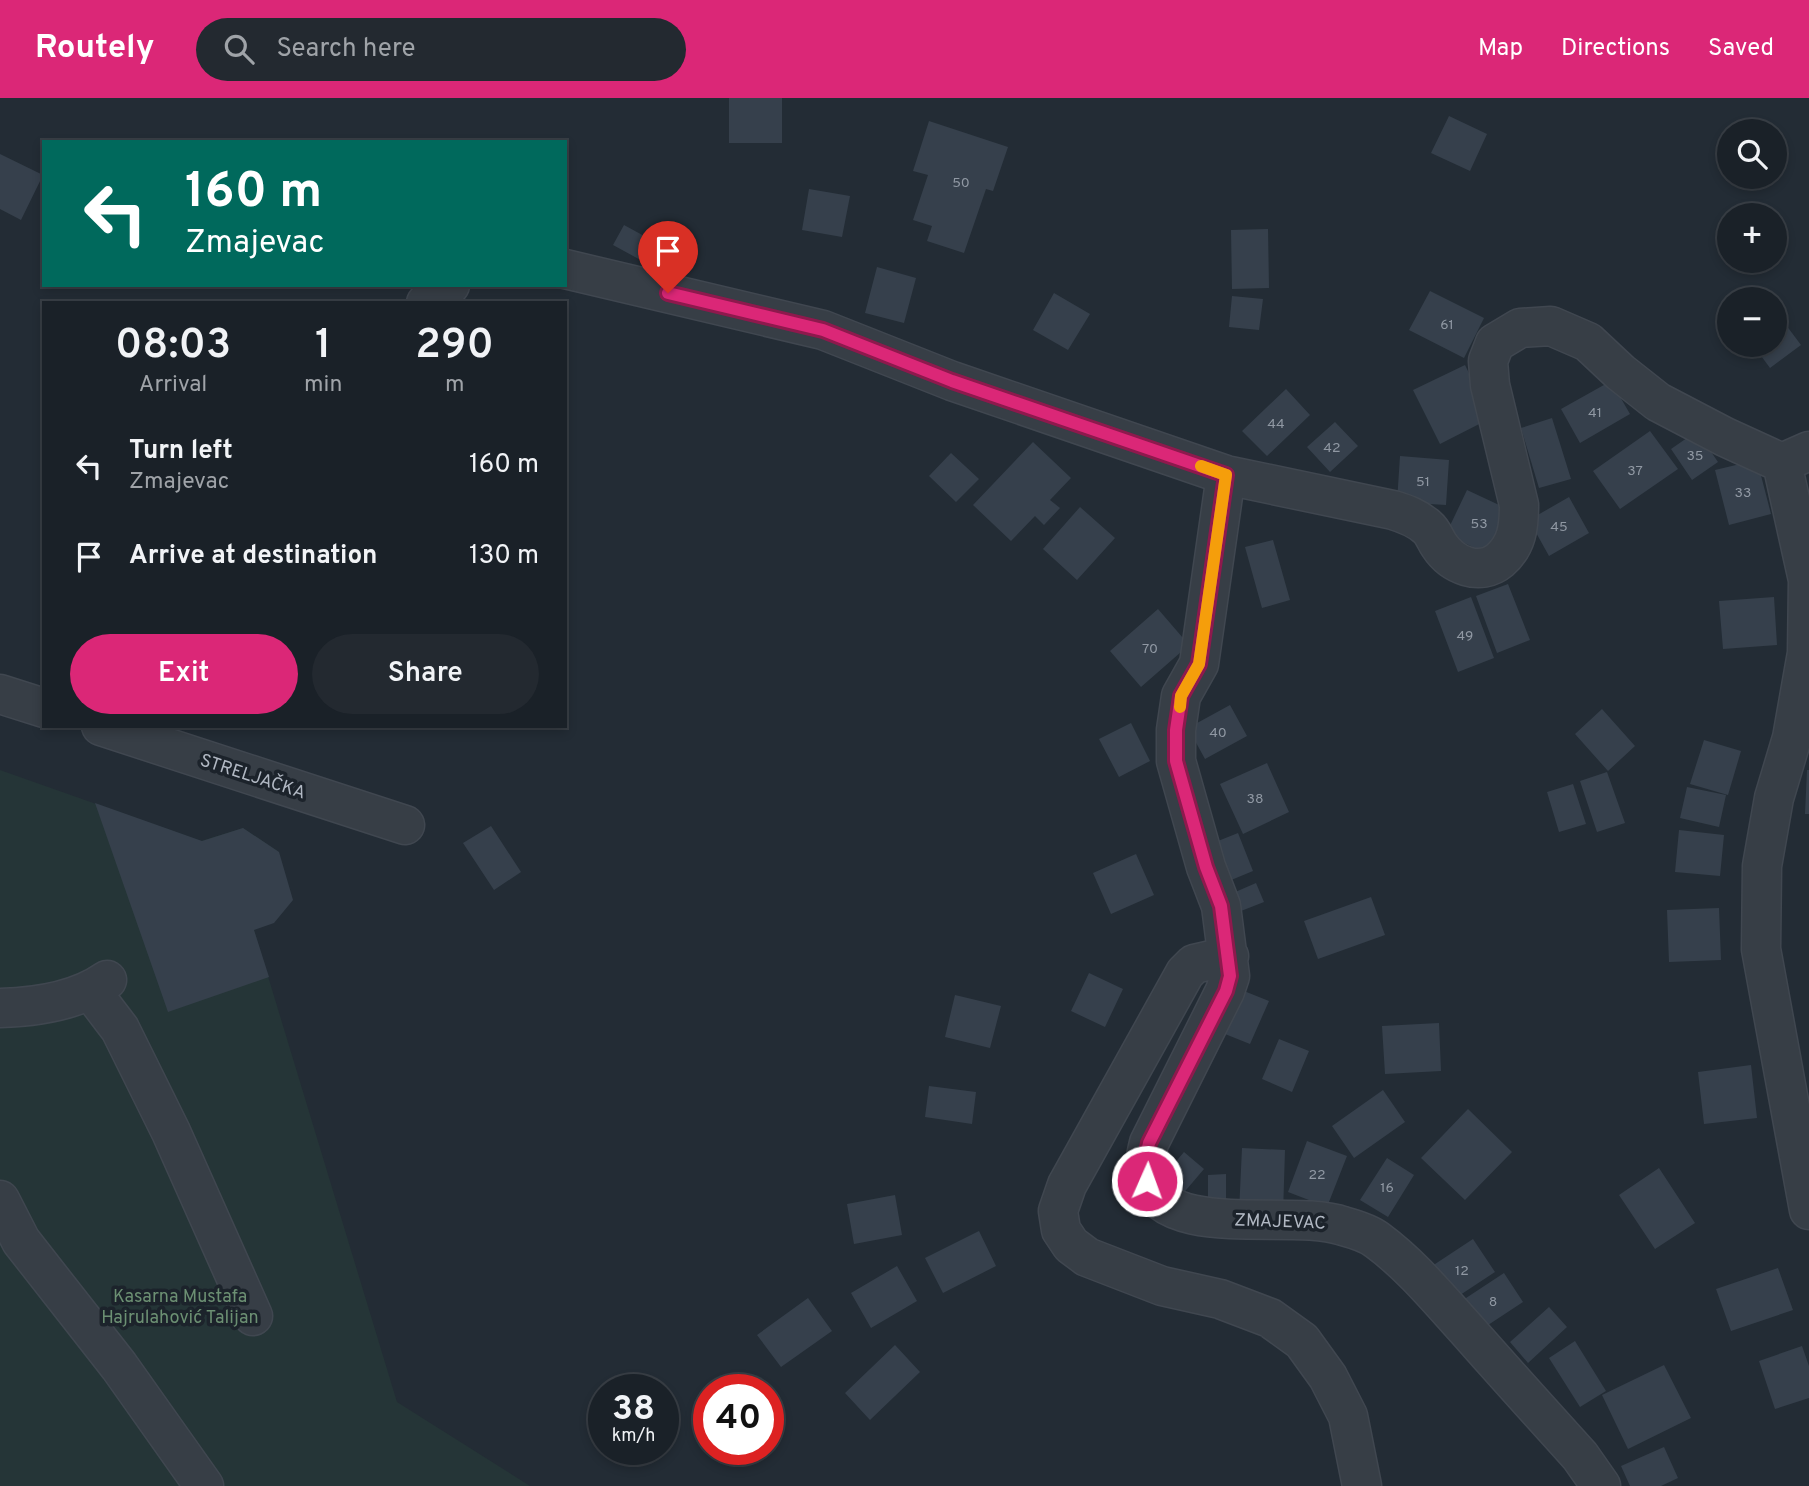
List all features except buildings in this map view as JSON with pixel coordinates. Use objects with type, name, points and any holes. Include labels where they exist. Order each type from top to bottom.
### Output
[{"type":"street","points":[[567,269],[823,330],[952,381],[1226,475],[1415,517],[1430,529],[1440,547],[1458,563],[1478,569],[1494,564],[1510,551],[1519,525],[1518,505],[1490,385],[1488,361],[1495,343],[1520,328],[1551,326],[1588,342],[1658,402],[1725,437],[1796,457],[1808,580],[1807,653],[1792,738],[1774,798],[1762,866],[1760,950],[1809,1210]]},
{"type":"street","points":[[429,301],[447,287]]},
{"type":"street","name":"ZMAJEVAC","points":[[1226,475],[1199,664],[1181,696],[1176,730],[1176,761],[1206,867],[1221,906],[1230,976],[1226,991],[1149,1143],[1144,1166],[1147,1181],[1157,1198],[1180,1213],[1233,1220],[1309,1219],[1339,1224],[1375,1238],[1411,1268],[1580,1456],[1601,1486]]},
{"type":"street","points":[[0,694],[42,707]]},
{"type":"street","name":"STRELJAČKA","points":[[107,728],[405,825]]},
{"type":"street","points":[[1229,956],[1194,964],[1185,974],[1066,1185],[1058,1211],[1061,1230],[1070,1245],[1087,1257],[1162,1286],[1220,1299],[1270,1318],[1302,1341],[1328,1377],[1348,1416],[1362,1486]]},
{"type":"street","points":[[0,1008],[28,1007],[99,985],[172,1132],[253,1316]]},
{"type":"street","points":[[0,1200],[21,1241],[119,1366],[204,1486]]},
{"type":"green space","name":"Kasarna Mustafa Hajrulahović Talijan","points":[[0,770],[201,841],[243,828],[279,852],[254,930],[397,1402],[530,1486],[0,1486]]},
{"type":"slow traffic","points":[[1180,707],[1181,696],[1199,664],[1226,475],[1201,466]]},
{"type":"route","points":[[668,293],[823,330],[952,381],[1226,475],[1199,664],[1181,696],[1176,730],[1176,761],[1206,867],[1221,906],[1230,976],[1226,991],[1149,1143],[1144,1166],[1147,1181]]}]
